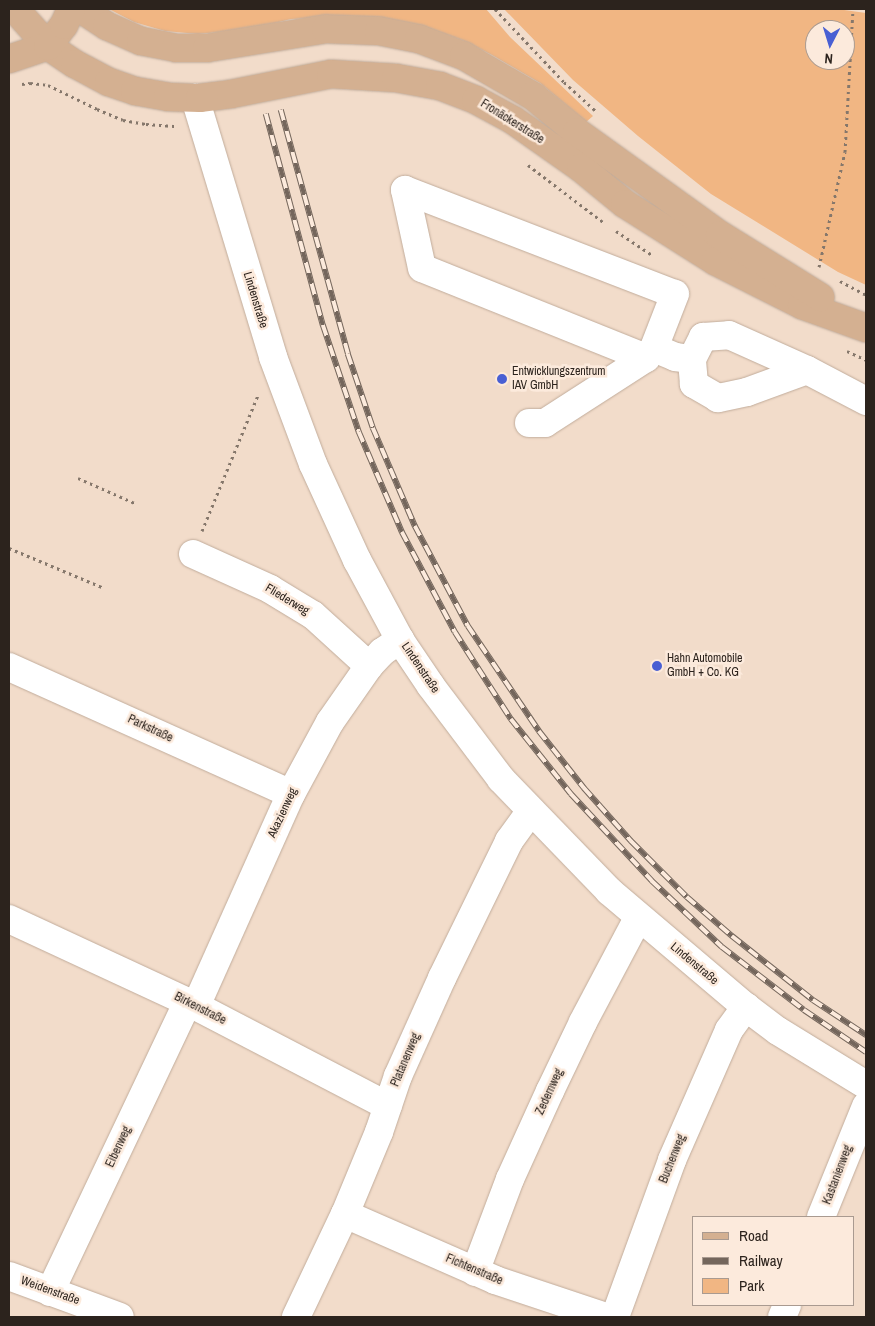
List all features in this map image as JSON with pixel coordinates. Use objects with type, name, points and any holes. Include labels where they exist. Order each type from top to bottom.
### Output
[{"type":"main road","points":[[16,18],[58,9]]},
{"type":"main road","points":[[9,59],[48,46],[64,25],[71,9]]},
{"type":"main road","name":"Fronäckerstraße","points":[[80,9],[107,26],[141,41],[176,48],[207,48],[326,29],[379,31],[419,39],[464,56],[533,96],[577,132],[720,235],[812,291],[862,326]]},
{"type":"main road","name":"Fronäckerstraße","points":[[16,18],[48,46],[75,64],[108,82],[135,91],[168,97],[195,98],[232,94],[331,74],[396,78],[440,86],[476,100],[513,120],[581,168],[625,204],[715,261],[802,305],[862,326]]},
{"type":"street","name":"Lindenstraße","points":[[195,98],[273,357],[313,464],[333,511],[400,640],[501,779],[609,891],[638,918],[746,1007],[778,1031],[866,1085]]},
{"type":"street","points":[[529,423],[545,423],[650,353],[675,294],[405,190],[422,268],[650,353],[692,359]]},
{"type":"street","points":[[807,370],[747,392],[718,398],[694,384],[692,359],[703,337],[729,335],[807,370],[866,401]]},
{"type":"street","name":"Fliederweg","points":[[192,554],[270,589],[313,615],[369,666]]},
{"type":"street","name":"Akazienweg","points":[[192,1004],[290,794],[330,722],[369,666],[382,652],[400,640]]},
{"type":"street","name":"Parkstraße","points":[[9,667],[290,794]]},
{"type":"street","name":"Platanenweg","points":[[296,1317],[345,1214],[398,1076],[442,978],[509,841],[531,811]]},
{"type":"street","name":"Zedernweg","points":[[475,1272],[510,1179],[550,1091],[583,1022],[638,918]]},
{"type":"street","name":"Birkenstraße","points":[[9,919],[192,1004],[388,1106]]},
{"type":"street","name":"Eibenweg","points":[[50,1292],[192,1004]]},
{"type":"street","name":"Buchenweg","points":[[615,1317],[672,1160],[729,1030],[746,1007]]},
{"type":"street","name":"Kastanienweg","points":[[821,1216],[866,1106]]},
{"type":"street","name":"Fichtenstraße","points":[[345,1214],[475,1272],[606,1317]]},
{"type":"street","name":"Weidenstraße","points":[[9,1276],[120,1317]]},
{"type":"path","points":[[495,9],[564,82],[598,113]]},
{"type":"path","points":[[810,264],[819,270],[822,245],[845,152],[853,9]]},
{"type":"path","points":[[524,162],[605,224]]},
{"type":"path","points":[[613,229],[661,260]]},
{"type":"path","points":[[835,278],[866,294]]},
{"type":"path","points":[[840,347],[866,360]]},
{"type":"path","points":[[192,554],[273,357]]},
{"type":"path","points":[[78,478],[137,504]]},
{"type":"path","points":[[9,548],[102,587]]},
{"type":"green space","points":[[109,9],[486,9],[510,37],[593,116],[586,122],[540,83],[492,55],[462,40],[421,26],[337,17],[291,19],[251,29],[198,34],[165,31],[134,22]]},
{"type":"green space","points":[[504,9],[837,9],[866,13],[866,285],[838,272],[711,194],[638,136],[573,80]]},
{"type":"railway","points":[[281,110],[348,354],[373,428],[415,526],[468,626],[539,731],[584,788],[631,841],[687,897],[732,936],[813,1000],[866,1035]]},
{"type":"railway","points":[[266,114],[323,325],[359,432],[402,532],[455,632],[478,668],[511,719],[571,794],[652,881],[722,947],[804,1010],[866,1052]]},
{"type":"place","name":"Entwicklungszentrum IAV GmbH","points":[[502,379]]},
{"type":"place","name":"Hahn Automobile GmbH + Co. KG","points":[[657,666]]}]
